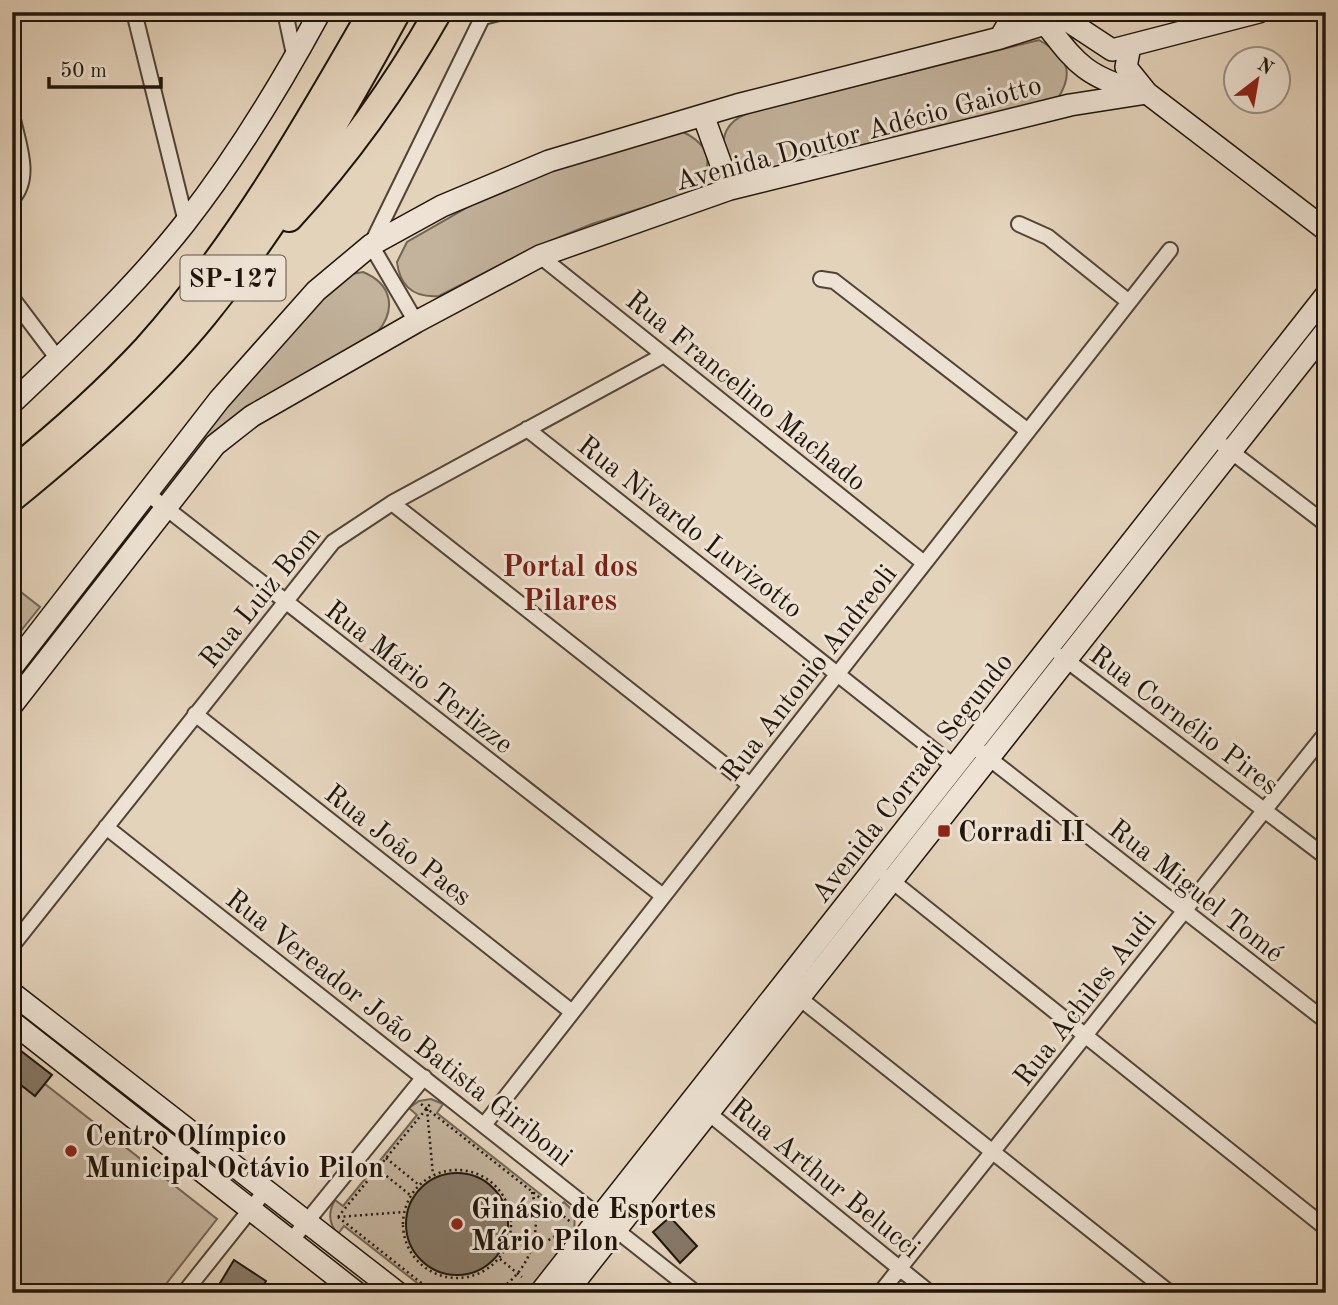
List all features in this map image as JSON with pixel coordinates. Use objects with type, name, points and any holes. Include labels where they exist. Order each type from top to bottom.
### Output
[{"type":"highway","name":"SP-127","points":[[12,472],[95,399],[145,349],[187,299],[228,245],[276,171],[372,12]]},
{"type":"highway","name":"SP-127","points":[[12,498],[160,365],[235,275],[311,159],[397,12]]},
{"type":"highway","points":[[235,275],[326,176],[374,113],[438,12]]},
{"type":"street","points":[[134,12],[186,222]]},
{"type":"street","points":[[285,12],[295,59]]},
{"type":"street","points":[[12,403],[127,289],[186,222],[295,59],[320,12]]},
{"type":"street","points":[[416,322],[371,245],[484,15],[503,12]]},
{"type":"street","points":[[1000,38],[1015,12]]},
{"type":"street","points":[[1057,16],[1121,48],[1259,12]]},
{"type":"street","points":[[1057,16],[1060,44],[1079,65],[1104,80],[1147,93]]},
{"type":"street","name":"Avenida Doutor Adécio Gaiotto","points":[[12,667],[219,400],[316,291],[371,245],[442,206],[549,161],[702,116],[1000,38],[1057,16]]},
{"type":"street","points":[[1070,105],[1104,80],[1121,48]]},
{"type":"street","points":[[1121,48],[1126,66],[1147,93],[1326,230]]},
{"type":"street","name":"Avenida Doutor Adécio Gaiotto","points":[[12,705],[199,463],[234,427],[416,322],[540,256],[730,189],[1070,105],[1147,93]]},
{"type":"street","points":[[12,115],[23,174],[22,185],[12,199]]},
{"type":"street","points":[[702,116],[730,189]]},
{"type":"street","points":[[1019,224],[1048,237],[1129,302]]},
{"type":"street","name":"Rua Antonio Andreoli","points":[[484,1125],[1170,250]]},
{"type":"street","name":"Rua Francelino Machado","points":[[540,256],[924,563]]},
{"type":"street","points":[[821,279],[835,281],[1028,431]]},
{"type":"street","name":"Avenida Corradi Segundo","points":[[791,991],[892,881],[1049,646],[1326,295]]},
{"type":"street","points":[[12,298],[58,359]]},
{"type":"street","name":"Avenida Corradi Segundo","points":[[566,1293],[609,1223],[791,991],[876,868],[955,767],[981,751],[1066,660],[1326,331]]},
{"type":"street","name":"Rua Luiz Bom","points":[[12,946],[332,541],[392,503],[664,355]]},
{"type":"street","name":"Rua Nivardo Luvizotto","points":[[527,429],[955,767]]},
{"type":"street","points":[[1214,437],[1326,524]]},
{"type":"street","name":"Rua Mário Terlizze","points":[[148,494],[663,896]]},
{"type":"street","points":[[392,503],[750,785]]},
{"type":"street","name":"Rua Cornélio Pires","points":[[1049,646],[1326,857]]},
{"type":"street","name":"Rua João Paes","points":[[195,714],[572,1012]]},
{"type":"street","name":"Rua Achiles Audi","points":[[880,1293],[1326,733]]},
{"type":"street","name":"Rua Miguel Tomé","points":[[981,751],[1326,1021]]},
{"type":"street","name":"Rua Vereador João Batista Giriboni","points":[[106,827],[696,1293]]},
{"type":"street","points":[[876,868],[1326,1228]]},
{"type":"street","points":[[791,991],[1170,1293]]},
{"type":"street","points":[[12,993],[398,1293]]},
{"type":"street","points":[[12,1022],[357,1293]]},
{"type":"street","points":[[291,1241],[424,1077]]},
{"type":"street","name":"Rua Arthur Belucci","points":[[700,1106],[930,1293]]},
{"type":"street","points":[[184,1293],[266,1190]]},
{"type":"street","name":"Avenida Corradi Segundo","points":[[540,1293],[609,1223]]},
{"type":"path","points":[[338,1217],[441,1091]]},
{"type":"path","points":[[410,1095],[573,1224],[530,1252]]},
{"type":"path","points":[[427,1109],[433,1175]]},
{"type":"path","points":[[386,1158],[419,1185]]},
{"type":"path","points":[[378,1169],[410,1195]]},
{"type":"path","points":[[457,1170],[469,1171],[491,1182],[499,1191],[510,1213],[510,1237],[499,1258],[480,1273],[456,1278],[433,1273],[414,1258],[407,1247],[404,1212],[410,1195],[433,1175],[457,1170]]},
{"type":"path","points":[[493,1293],[499,1291],[518,1273],[530,1252],[537,1222],[531,1192]]},
{"type":"path","points":[[338,1217],[404,1212]]},
{"type":"path","points":[[338,1217],[434,1293]]},
{"type":"path","points":[[499,1258],[522,1277]]},
{"type":"shaded area","points":[[1039,40],[1055,51],[1065,64],[1066,79],[1058,98],[746,175],[725,159],[723,143],[726,131],[734,121],[748,113]]},
{"type":"shaded area","points":[[683,132],[700,143],[707,156],[706,172],[698,190],[592,224],[535,247],[439,296],[416,293],[401,278],[397,262],[407,242],[475,203],[557,166]]},
{"type":"shaded area","points":[[363,272],[380,283],[388,298],[387,315],[377,333],[231,423],[177,475],[175,472],[217,417],[341,276]]},
{"type":"shaded area","points":[[12,585],[40,607],[12,642]]},
{"type":"shaded area","name":"Centro Olímpico Municipal Octávio Pilon","points":[[12,1044],[45,1084],[217,1219],[159,1293],[12,1293]]},
{"type":"shaded area","points":[[431,1099],[443,1104],[437,1113],[558,1208],[564,1202],[575,1213],[574,1234],[528,1293],[430,1293],[344,1226],[338,1234],[332,1226],[330,1213],[335,1200],[343,1206],[417,1115],[409,1108],[419,1101]]},
{"type":"building","points":[[12,1044],[52,1075],[35,1096],[12,1078]]},
{"type":"building","name":"Ginásio de Esportes Mário Pilon","points":[[457,1173],[476,1177],[493,1188],[504,1205],[508,1224],[504,1243],[493,1260],[476,1271],[457,1275],[438,1271],[421,1260],[410,1243],[406,1224],[410,1205],[421,1188],[438,1177]]},
{"type":"building","points":[[670,1217],[697,1246],[680,1263],[653,1232]]},
{"type":"building","points":[[234,1260],[266,1281],[259,1293],[214,1293]]},
{"type":"place","name":"Corradi II","points":[[944,831]]},
{"type":"place","name":"Centro Olímpico Municipal Octávio Pilon","points":[[71,1151]]},
{"type":"place","name":"Ginásio de Esportes Mário Pilon","points":[[457,1224]]},
{"type":"district","name":"Portal dos Pilares","points":[[570,583]]}]
